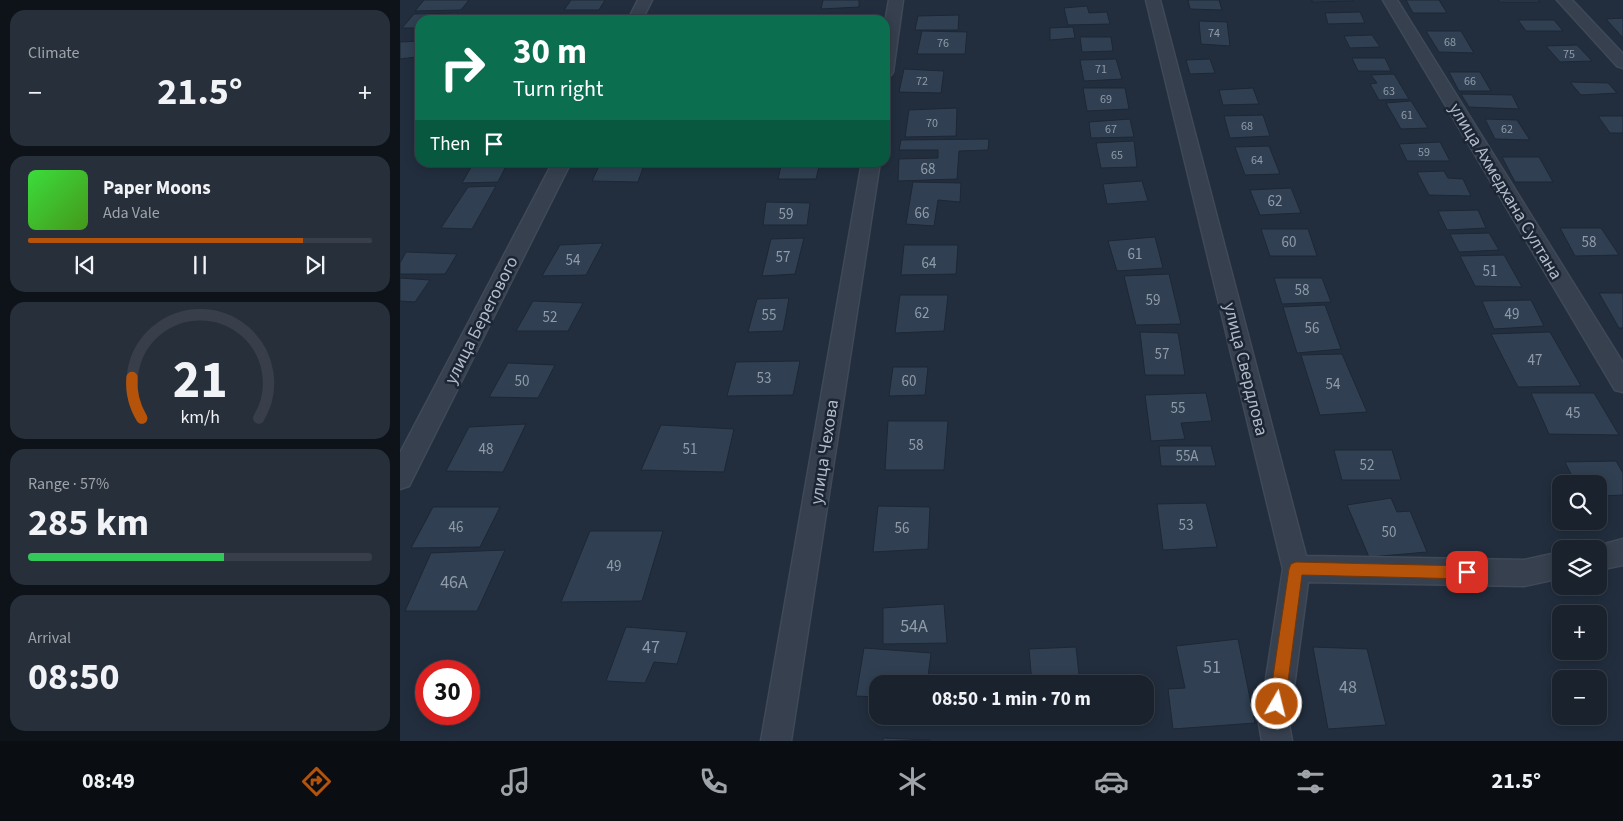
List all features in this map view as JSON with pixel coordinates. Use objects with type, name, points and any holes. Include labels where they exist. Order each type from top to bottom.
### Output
[{"type":"street","points":[[638,15],[645,0]]},
{"type":"street","points":[[890,39],[896,0]]},
{"type":"street","name":"улица Свердлова","points":[[1153,0],[1296,569],[1274,724],[1277,741]]},
{"type":"street","name":"улица Ахмедхана Султана","points":[[1390,0],[1623,383]]},
{"type":"street","points":[[1564,0],[1623,64]]},
{"type":"street","name":"улица Берегового","points":[[400,478],[559,167]]},
{"type":"street","name":"улица Чехова","points":[[776,741],[870,167]]},
{"type":"street","points":[[1607,555],[1623,552]]},
{"type":"street","points":[[1296,569],[1524,574],[1552,567]]},
{"type":"building","points":[[424,0],[469,0],[461,10],[415,11]]},
{"type":"building","points":[[571,0],[605,0],[599,10],[564,10]]},
{"type":"building","points":[[823,0],[859,0],[859,7],[821,9]]},
{"type":"building","points":[[1188,0],[1219,0],[1222,10],[1190,9]]},
{"type":"building","points":[[1312,0],[1353,0],[1353,1],[1312,2]]},
{"type":"building","points":[[1406,0],[1439,0],[1447,13],[1413,13]]},
{"type":"building","points":[[1498,0],[1538,0],[1540,2],[1500,2]]},
{"type":"building","points":[[1087,6],[1089,13],[1107,12],[1110,24],[1068,25],[1064,8]]},
{"type":"building","points":[[1360,12],[1365,23],[1328,24],[1325,13]]},
{"type":"building","points":[[458,13],[457,15],[415,15],[415,28],[402,28],[414,14]]},
{"type":"building","points":[[959,15],[958,30],[915,30],[918,16]]},
{"type":"building","points":[[1623,18],[1623,38],[1606,19]]},
{"type":"building","points":[[1518,20],[1554,20],[1563,31],[1526,31]]},
{"type":"building","points":[[1199,21],[1227,22],[1230,46],[1201,44]]},
{"type":"building","points":[[1073,27],[1075,38],[1050,40],[1050,28]]},
{"type":"building","points":[[922,31],[967,32],[965,54],[917,54]]},
{"type":"building","points":[[1426,31],[1461,31],[1474,53],[1439,52]]},
{"type":"building","points":[[1372,35],[1380,47],[1350,48],[1344,36]]},
{"type":"building","points":[[1080,37],[1111,37],[1113,51],[1082,52]]},
{"type":"building","points":[[415,41],[415,57],[400,59],[400,42]]},
{"type":"building","points":[[1577,45],[1592,61],[1560,62],[1546,46]]},
{"type":"building","points":[[1352,58],[1385,58],[1391,71],[1358,71]]},
{"type":"building","points":[[1116,59],[1122,79],[1084,81],[1080,60]]},
{"type":"building","points":[[1210,59],[1215,73],[1190,74],[1186,60]]},
{"type":"building","points":[[904,69],[944,71],[941,93],[899,92]]},
{"type":"building","points":[[1449,72],[1480,72],[1491,91],[1459,91]]},
{"type":"building","points":[[1394,74],[1409,99],[1379,100],[1370,84],[1377,83],[1371,75]]},
{"type":"building","points":[[1570,82],[1608,83],[1617,93],[1581,95]]},
{"type":"building","points":[[1083,88],[1125,88],[1129,109],[1087,111]]},
{"type":"building","points":[[1253,88],[1259,104],[1223,105],[1219,90]]},
{"type":"building","points":[[1461,94],[1512,95],[1519,109],[1469,107]]},
{"type":"building","points":[[1411,101],[1428,128],[1401,129],[1386,103]]},
{"type":"building","points":[[957,108],[956,136],[905,137],[909,110]]},
{"type":"building","points":[[1263,115],[1270,136],[1230,138],[1224,116]]},
{"type":"building","points":[[1598,116],[1623,116],[1623,133],[1610,133]]},
{"type":"building","points":[[1130,119],[1134,137],[1091,138],[1089,122]]},
{"type":"building","points":[[1485,119],[1517,120],[1530,140],[1495,139]]},
{"type":"building","points":[[989,139],[988,150],[959,151],[957,179],[898,181],[899,159],[938,158],[938,150],[899,150],[901,140]]},
{"type":"building","points":[[1134,141],[1137,167],[1101,168],[1096,143]]},
{"type":"building","points":[[1440,142],[1450,161],[1407,161],[1399,144]]},
{"type":"building","points":[[1269,146],[1280,174],[1245,175],[1235,147]]},
{"type":"building","points":[[1502,157],[1539,157],[1553,182],[1515,182]]},
{"type":"building","points":[[471,167],[506,167],[498,182],[462,183]]},
{"type":"building","points":[[599,167],[643,167],[638,182],[592,181]]},
{"type":"building","points":[[781,167],[819,167],[816,179],[778,179]]},
{"type":"building","points":[[1444,171],[1448,178],[1463,179],[1471,196],[1429,195],[1417,172]]},
{"type":"building","points":[[1142,181],[1148,201],[1107,204],[1103,184]]},
{"type":"building","points":[[913,182],[961,183],[960,202],[938,200],[934,226],[906,224]]},
{"type":"building","points":[[496,186],[472,229],[441,228],[468,187]]},
{"type":"building","points":[[1291,188],[1301,213],[1260,215],[1250,190]]},
{"type":"building","points":[[766,202],[810,203],[807,225],[763,225]]},
{"type":"building","points":[[1478,210],[1486,228],[1447,230],[1438,211]]},
{"type":"building","points":[[1560,228],[1601,228],[1619,255],[1575,256]]},
{"type":"building","points":[[1261,229],[1308,229],[1317,256],[1270,256]]},
{"type":"building","points":[[1489,233],[1499,250],[1459,252],[1450,234]]},
{"type":"building","points":[[1155,237],[1163,268],[1117,271],[1108,241]]},
{"type":"building","points":[[804,238],[795,274],[762,276],[771,239]]},
{"type":"building","points":[[603,243],[586,275],[542,276],[560,245]]},
{"type":"building","points":[[904,245],[958,245],[956,274],[901,275]]},
{"type":"building","points":[[406,252],[457,254],[445,274],[400,274],[400,263]]},
{"type":"building","points":[[1504,255],[1522,287],[1475,286],[1460,256]]},
{"type":"building","points":[[1169,274],[1181,324],[1136,325],[1124,276]]},
{"type":"building","points":[[400,278],[430,280],[415,302],[400,301]]},
{"type":"building","points":[[1274,278],[1322,278],[1331,302],[1282,304]]},
{"type":"building","points":[[1599,293],[1623,293],[1623,328],[1619,328]]},
{"type":"building","points":[[900,295],[948,295],[944,331],[895,333]]},
{"type":"building","points":[[789,298],[783,331],[748,332],[757,299]]},
{"type":"building","points":[[1531,300],[1544,326],[1494,329],[1482,301]]},
{"type":"building","points":[[533,301],[583,303],[568,331],[516,331]]},
{"type":"building","points":[[1325,305],[1341,349],[1297,353],[1283,307]]},
{"type":"building","points":[[1140,332],[1178,333],[1185,375],[1145,375]]},
{"type":"building","points":[[1550,332],[1581,386],[1518,387],[1491,334]]},
{"type":"building","points":[[1342,354],[1367,412],[1320,415],[1301,355]]},
{"type":"building","points":[[800,361],[793,395],[727,396],[736,362]]},
{"type":"building","points":[[508,363],[555,365],[538,398],[489,397]]},
{"type":"building","points":[[893,367],[928,367],[925,395],[889,396]]},
{"type":"building","points":[[1206,393],[1212,421],[1181,423],[1185,439],[1151,441],[1145,395]]},
{"type":"building","points":[[1531,393],[1594,393],[1619,435],[1549,434]]},
{"type":"building","points":[[888,421],[948,421],[944,470],[885,470]]},
{"type":"building","points":[[526,424],[503,472],[446,471],[469,427]]},
{"type":"building","points":[[661,425],[734,429],[724,472],[641,470]]},
{"type":"building","points":[[1159,446],[1211,446],[1216,466],[1161,466]]},
{"type":"building","points":[[1334,450],[1392,450],[1401,480],[1342,480]]},
{"type":"building","points":[[1616,461],[1623,473],[1623,495],[1607,496],[1607,475],[1572,475],[1565,462]]},
{"type":"building","points":[[1391,498],[1397,512],[1410,511],[1427,552],[1369,557],[1347,505]]},
{"type":"building","points":[[1206,503],[1217,547],[1163,550],[1157,504]]},
{"type":"building","points":[[878,506],[930,507],[928,549],[873,552]]},
{"type":"building","points":[[433,507],[500,507],[480,547],[411,548]]},
{"type":"building","points":[[590,531],[663,531],[642,601],[561,602]]},
{"type":"building","points":[[505,550],[477,611],[405,611],[431,553]]},
{"type":"building","points":[[944,604],[947,643],[883,644],[883,608]]},
{"type":"building","points":[[626,627],[687,632],[677,664],[654,662],[645,683],[606,681]]},
{"type":"building","points":[[1238,639],[1255,723],[1173,729],[1168,689],[1185,688],[1176,646]]},
{"type":"building","points":[[1076,647],[1079,675],[1031,675],[1029,649]]},
{"type":"building","points":[[1313,647],[1367,649],[1386,725],[1328,729]]},
{"type":"building","points":[[864,648],[931,653],[928,675],[869,675],[869,697],[856,696]]},
{"type":"building","points":[[883,738],[930,740],[883,741]]},
{"type":"route","points":[[1277,704],[1296,569],[1467,572]]}]
